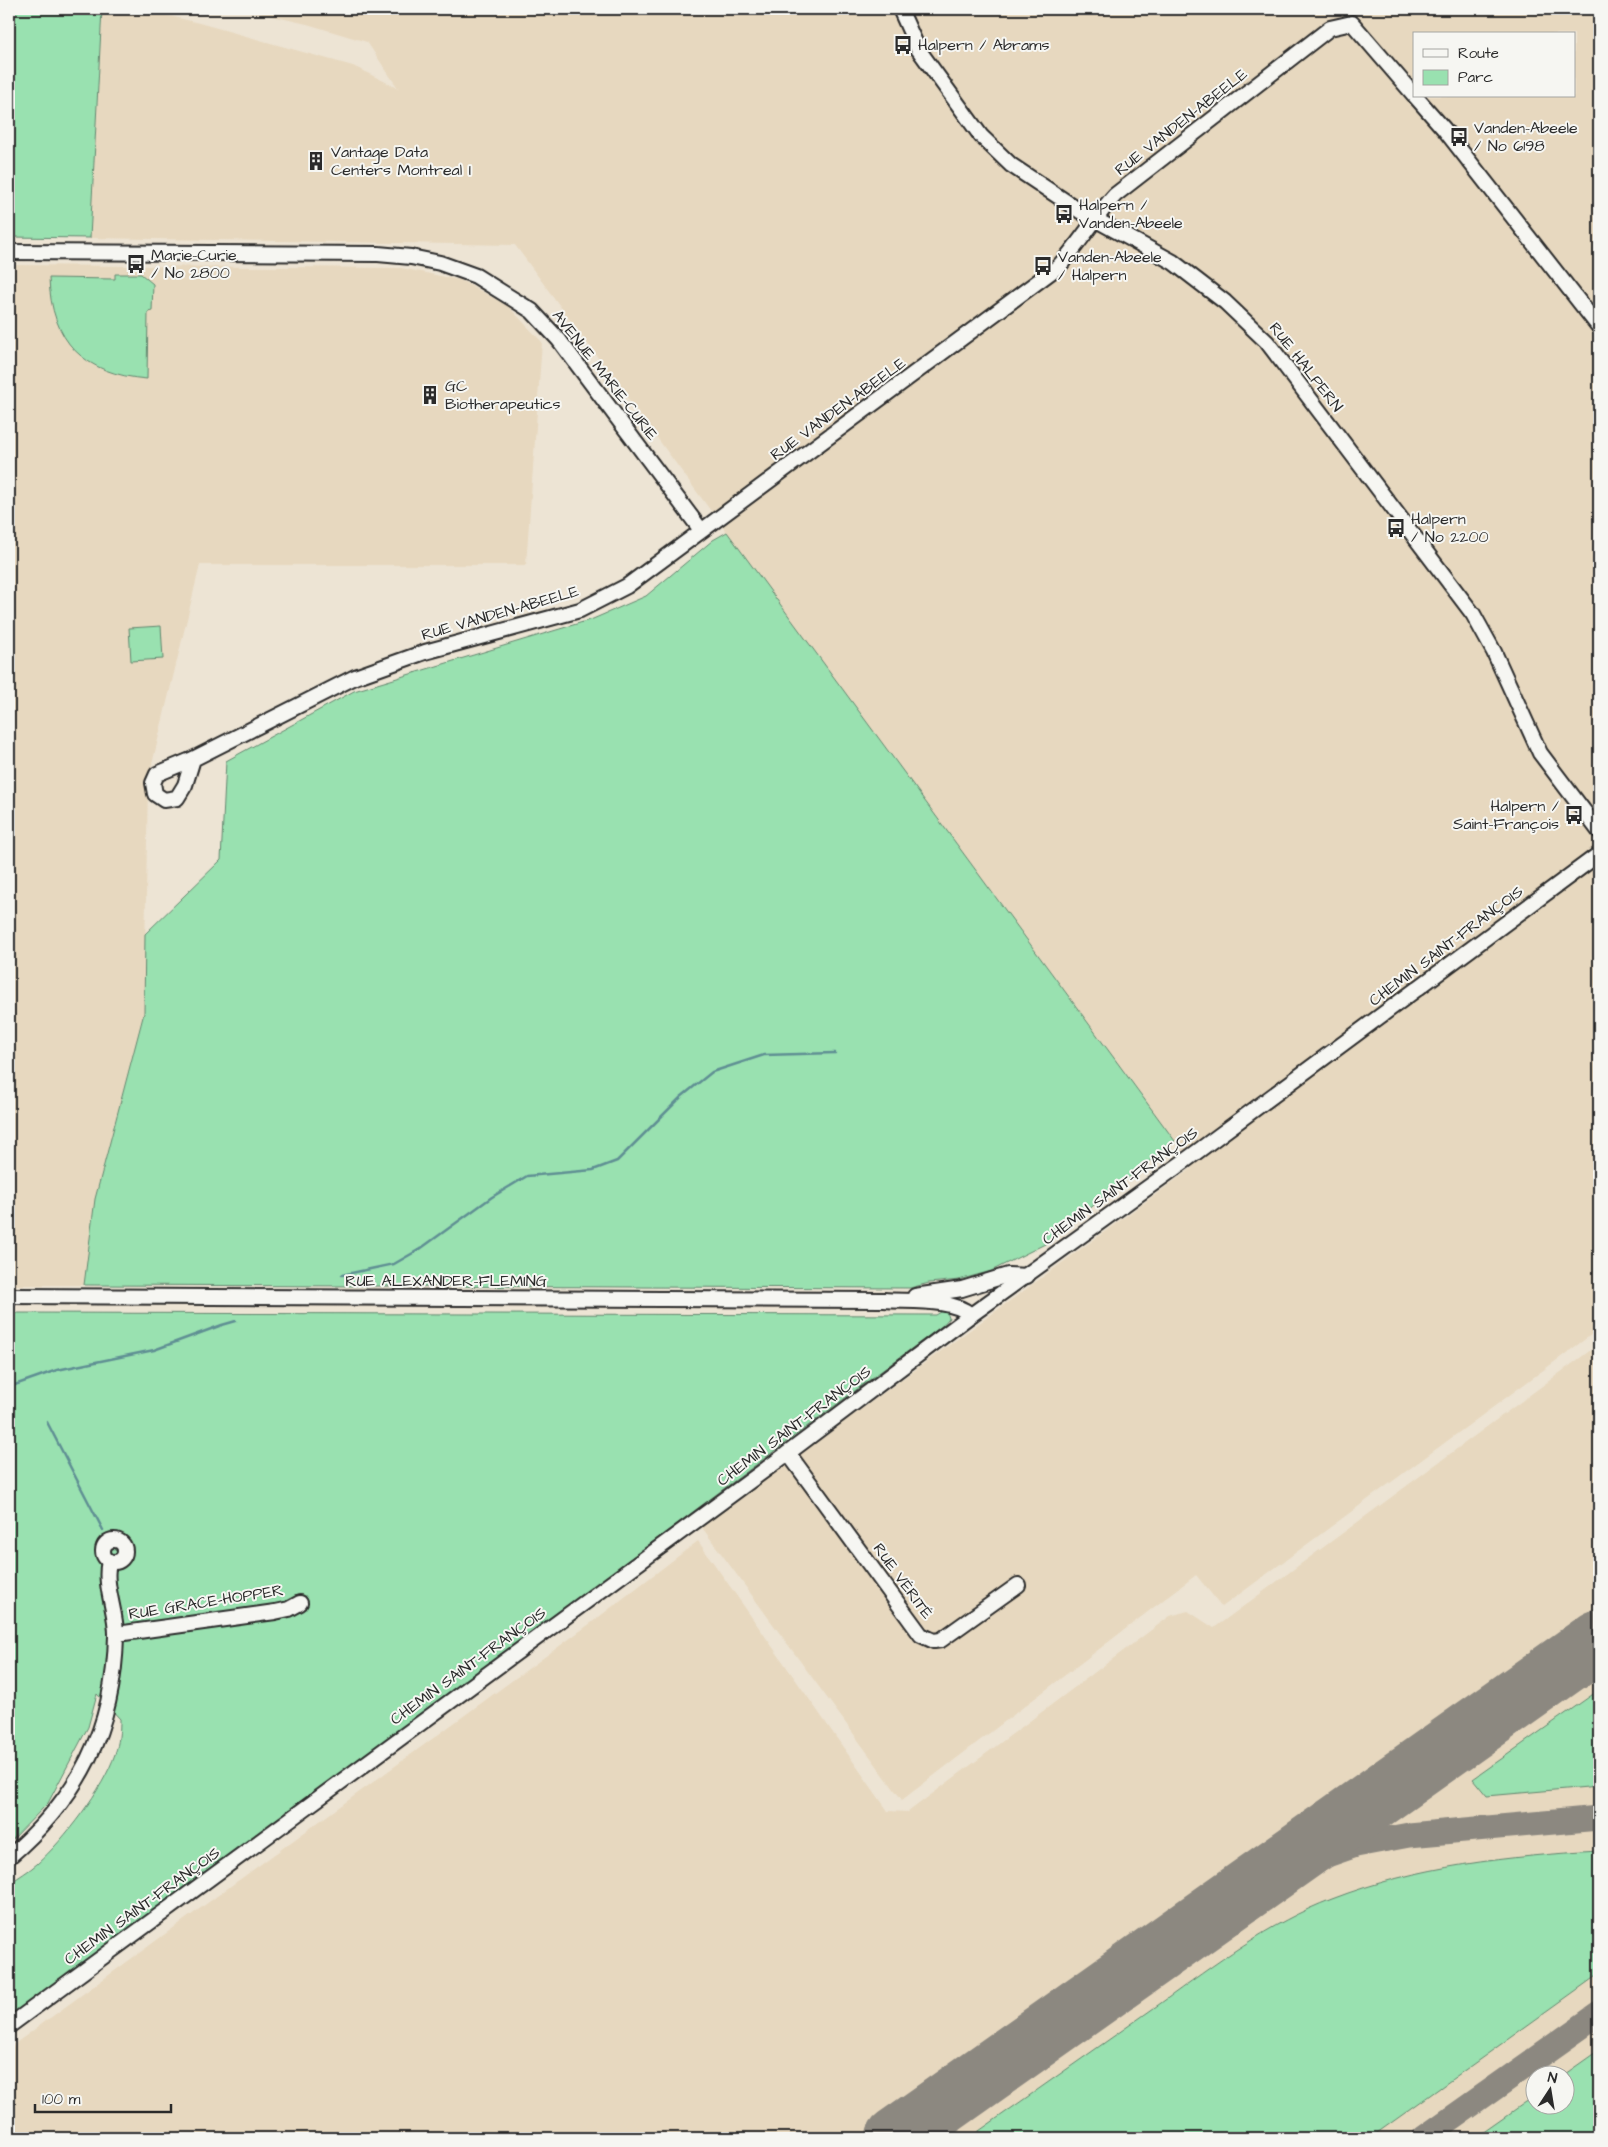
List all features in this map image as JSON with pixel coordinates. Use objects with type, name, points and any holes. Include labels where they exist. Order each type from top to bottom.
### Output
[{"type":"street","name":"RUE HALPERN","points":[[900,9],[918,49],[981,136],[1011,165],[1036,183],[1173,262],[1225,302],[1267,342],[1473,614],[1494,652],[1540,753],[1599,831]]},
{"type":"street","name":"RUE VANDEN-ABEELE","points":[[193,759],[185,784],[177,798],[172,800],[159,798],[155,794],[153,783],[157,774],[193,759],[356,677],[425,652],[580,610],[627,586],[701,530],[850,423],[1059,266],[1077,246],[1095,218],[1115,195],[1330,28],[1352,23],[1413,94]]},
{"type":"street","name":"RUE VANDEN-ABEELE","points":[[1417,98],[1599,327]]},
{"type":"street","name":"AVENUE MARIE-CURIE","points":[[9,252],[378,254],[411,257],[440,263],[476,276],[532,311],[559,340],[701,530]]},
{"type":"street","name":"CHEMIN SAINT-FRANÇOIS","points":[[9,2026],[788,1453],[971,1315],[1027,1276],[1599,854]]},
{"type":"street","name":"RUE ALEXANDER-FLEMING","points":[[884,1300],[962,1289],[1008,1275],[1027,1276]]},
{"type":"street","name":"RUE ALEXANDER-FLEMING","points":[[9,1296],[884,1300],[944,1304],[959,1307],[971,1315]]},
{"type":"street","name":"RUE VÉRITÉ","points":[[788,1453],[921,1635],[927,1639],[942,1640],[1018,1585]]},
{"type":"street","points":[[9,1857],[41,1828],[64,1800],[82,1773],[102,1726],[110,1697],[117,1634],[107,1573],[109,1562]]},
{"type":"street","name":"RUE GRACE-HOPPER","points":[[117,1634],[274,1612],[289,1609],[300,1603]]},
{"type":"shaded area","points":[[102,9],[145,10],[199,23],[353,66],[398,88],[367,42],[307,24],[241,9],[1599,9],[1599,1329],[1222,1607],[1196,1575],[902,1800],[701,1526],[1192,1168],[1184,1153],[515,245],[90,238]]},
{"type":"shaded area","points":[[9,265],[401,268],[460,280],[507,305],[542,342],[526,565],[200,565],[148,781],[144,1013],[95,1199],[84,1285],[9,1285]]},
{"type":"shaded area","points":[[1599,1344],[1599,2138],[9,2138],[9,2048],[591,1623],[698,1541],[888,1811],[908,1812],[1170,1616],[1188,1611],[1214,1628]]},
{"type":"green space","points":[[9,9],[102,9],[90,238],[9,237]]},
{"type":"green space","points":[[115,274],[141,274],[153,284],[152,311],[148,312],[147,379],[125,376],[105,370],[89,362],[75,351],[64,337],[56,320],[51,301],[49,278],[115,279]]},
{"type":"green space","points":[[727,532],[1175,1141],[1045,1244],[991,1271],[959,1280],[929,1283],[910,1288],[84,1285],[95,1199],[144,1013],[145,934],[221,860],[226,761],[354,691],[593,619],[646,596],[713,540]]},
{"type":"green space","points":[[161,626],[163,659],[131,661],[129,628]]},
{"type":"green space","points":[[946,1309],[949,1318],[943,1325],[9,2023],[9,1884],[34,1867],[48,1854],[71,1828],[93,1797],[110,1768],[115,1754],[119,1737],[120,1719],[97,1694],[88,1727],[48,1803],[9,1843],[9,1313],[936,1315]]},
{"type":"green space","points":[[1599,1690],[1599,1786],[1487,1796],[1473,1779]]},
{"type":"green space","points":[[1599,1851],[1599,1974],[1370,2138],[969,2138],[1222,1959],[1264,1932],[1309,1909],[1332,1899],[1397,1878],[1464,1864],[1531,1856]]},
{"type":"green space","points":[[1599,2050],[1599,2138],[1475,2138],[1526,2102],[1526,2114],[1576,2114],[1576,2066]]},
{"type":"waterway","points":[[342,1275],[394,1264],[420,1249],[492,1197],[527,1176],[593,1170],[617,1161],[681,1097],[712,1072],[764,1055],[835,1053]]},
{"type":"waterway","points":[[9,1387],[57,1370],[154,1350],[236,1321]]},
{"type":"waterway","points":[[47,1422],[103,1530]]},
{"type":"taxiway","points":[[1234,1898],[1287,1869],[1356,1845],[1409,1835],[1599,1818]]},
{"type":"taxiway","points":[[1424,2138],[1599,2014]]},
{"type":"runway","points":[[896,2138],[1599,1640]]},
{"type":"place","name":"Halpern / Abrams","points":[[903,45]]},
{"type":"place","name":"Vanden-Abeele / No 6198","points":[[1459,137]]},
{"type":"place","name":"Vantage Data Centers Montreal I","points":[[316,161]]},
{"type":"place","name":"Halpern / Vanden-Abeele","points":[[1064,214]]},
{"type":"place","name":"Marie-Curie / No 2800","points":[[136,264]]},
{"type":"place","name":"Vanden-Abeele / Halpern","points":[[1043,266]]},
{"type":"place","name":"GC Biotherapeutics","points":[[430,395]]},
{"type":"place","name":"Halpern / No 2200","points":[[1396,528]]},
{"type":"place","name":"Halpern / Saint-François","points":[[1574,815]]}]
